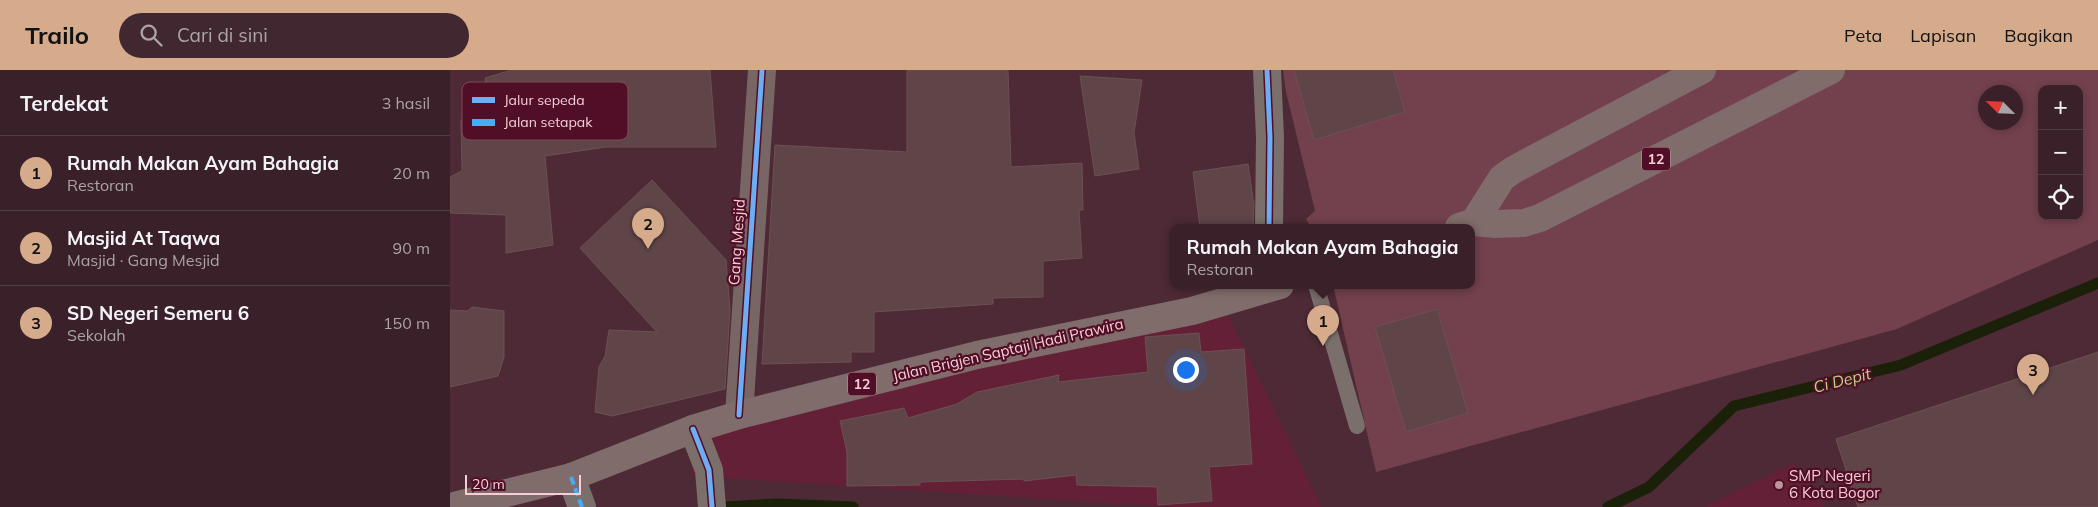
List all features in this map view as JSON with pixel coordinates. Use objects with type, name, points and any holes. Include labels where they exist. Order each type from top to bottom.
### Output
[{"type":"main road","name":"12","points":[[1468,224],[1502,178],[1513,170],[1702,70]]},
{"type":"main road","name":"12","points":[[1475,225],[1524,223],[1540,218],[1832,70]]},
{"type":"main road","name":"Jalan Brigjen Saptaji Hadi Prawira","points":[[450,507],[571,477],[693,429],[739,416],[977,355],[1192,311],[1264,289]]},
{"type":"street","name":"Gang Mesjid","points":[[739,416],[762,70]]},
{"type":"street","points":[[1266,70],[1270,137],[1269,224]]},
{"type":"street","points":[[693,429],[709,470],[712,507]]},
{"type":"street","points":[[571,477],[582,507]]},
{"type":"lane","points":[[1317,289],[1357,426]]},
{"type":"shaded area","points":[[1283,70],[2098,70],[2098,240],[1897,329],[1376,472],[1334,289],[1475,289],[1475,224],[1309,224],[1306,219],[1315,211],[1286,92]]},
{"type":"shaded area","points":[[1228,315],[1322,507],[1173,507],[694,476],[684,437],[863,393]]},
{"type":"shaded area","name":"SMP Negeri 6 Kota Bogor","points":[[1794,463],[1824,507],[1704,507]]},
{"type":"building","points":[[512,70],[710,70],[716,147],[606,147],[545,156],[553,245],[506,253],[506,215],[450,213],[450,177],[462,171],[461,120],[462,140],[628,140],[628,82],[486,82],[485,78]]},
{"type":"building","points":[[907,70],[1008,70],[1011,167],[1082,163],[1083,210],[1079,210],[1082,258],[1043,261],[1043,297],[993,298],[993,304],[874,312],[874,352],[851,352],[851,362],[762,364],[775,145],[907,152]]},
{"type":"building","points":[[1294,70],[1393,70],[1405,112],[1314,140]]},
{"type":"building","points":[[1080,76],[1142,80],[1134,133],[1139,169],[1095,176]]},
{"type":"building","points":[[1248,164],[1254,205],[1253,224],[1200,224],[1193,172]]},
{"type":"building","points":[[652,180],[726,260],[730,310],[725,389],[612,416],[595,412],[599,367],[605,356],[609,330],[657,332],[580,248]]},
{"type":"building","points":[[472,307],[504,311],[504,357],[498,376],[450,387],[450,310],[467,311]]},
{"type":"building","points":[[1437,309],[1468,413],[1406,432],[1375,327]]},
{"type":"building","points":[[1199,333],[1201,352],[1244,349],[1252,464],[1209,467],[1212,501],[1158,505],[1157,487],[1077,485],[1076,475],[1024,481],[1024,479],[920,482],[920,485],[847,486],[847,452],[840,421],[904,408],[908,418],[957,404],[977,392],[1059,375],[1058,382],[1148,372],[1145,337]]},
{"type":"building","points":[[2098,352],[2098,507],[1858,507],[1836,439]]},
{"type":"waterway","name":"Ci Depit","points":[[1608,507],[1649,487],[1734,406],[1901,365],[2098,283]]},
{"type":"waterway","name":"Ci Depit","points":[[724,507],[777,504],[853,507]]},
{"type":"marked path","points":[[571,477],[582,507]]},
{"type":"cycle path","points":[[739,415],[762,70]]},
{"type":"cycle path","points":[[1267,70],[1270,137],[1269,224]]},
{"type":"cycle path","points":[[693,429],[709,470],[712,507]]},
{"type":"place","name":"Masjid At Taqwa","points":[[648,249]]},
{"type":"place","name":"Rumah Makan Ayam Bahagia","points":[[1323,346]]},
{"type":"place","name":"SD Negeri Semeru 6","points":[[2033,395]]},
{"type":"place","name":"SMP Negeri 6 Kota Bogor","points":[[1779,485]]}]
